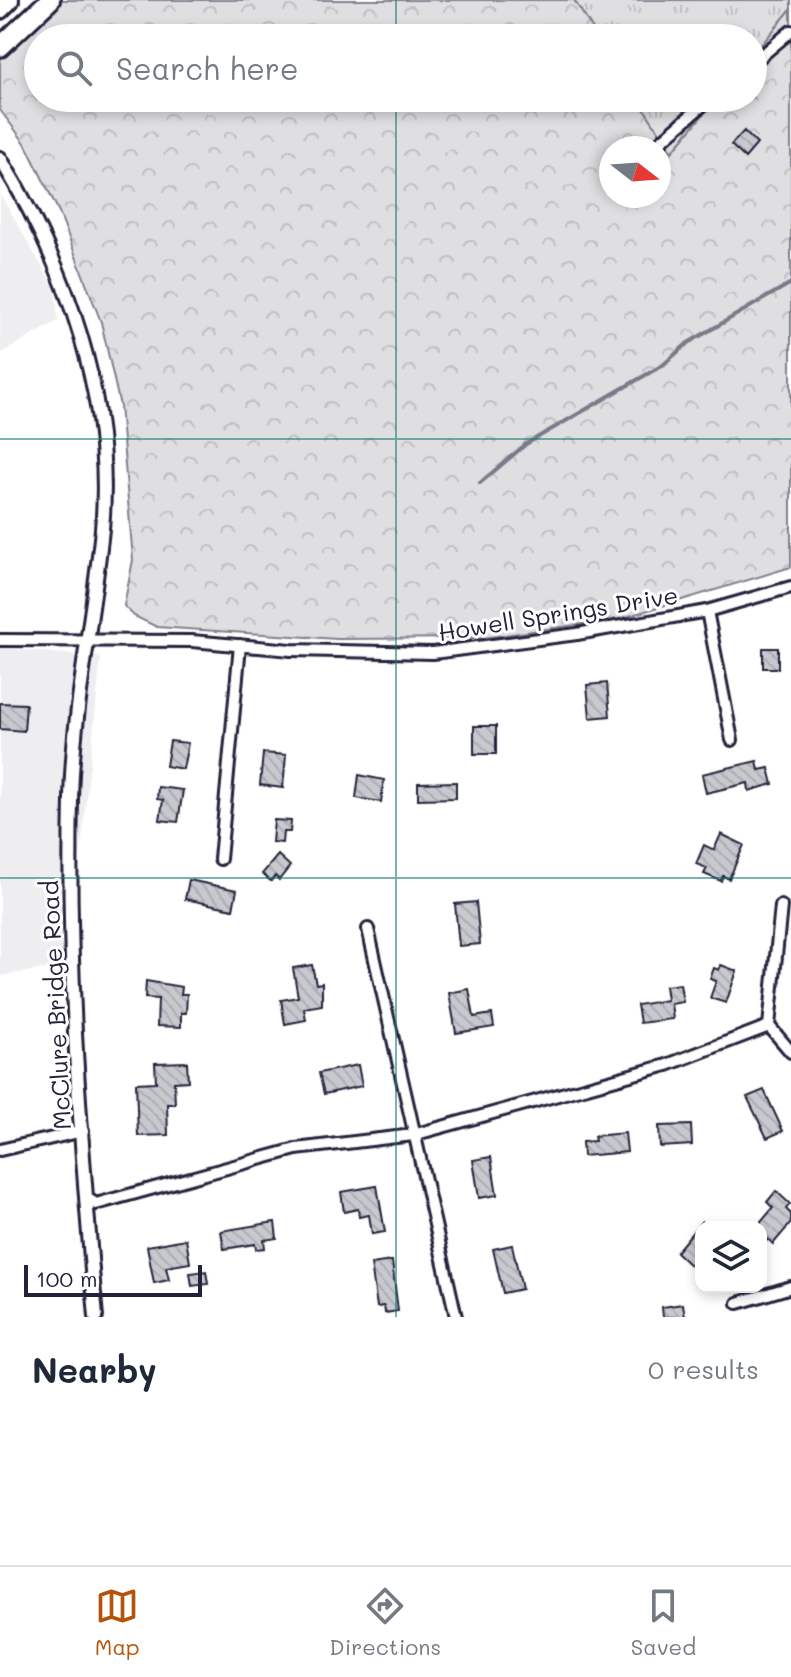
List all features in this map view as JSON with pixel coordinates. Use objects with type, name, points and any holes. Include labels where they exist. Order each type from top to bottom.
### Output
[{"type":"highway","points":[[0,9],[9,0]]},
{"type":"highway","points":[[24,24],[50,0]]},
{"type":"highway","points":[[0,47],[24,24]]},
{"type":"street","points":[[767,51],[791,31]]},
{"type":"street","points":[[667,136],[695,112]]},
{"type":"street","name":"McClure Bridge Road","points":[[0,158],[23,195],[61,275],[98,408],[103,466],[102,527],[71,795],[70,954],[96,1317]]},
{"type":"street","name":"Howell Springs Drive","points":[[0,640],[87,643],[192,641],[388,654],[433,653],[577,634],[707,611],[791,587]]},
{"type":"street","points":[[707,611],[732,740]]},
{"type":"street","points":[[220,859],[240,645]]},
{"type":"street","points":[[781,906],[769,1026],[791,1052]]},
{"type":"street","points":[[368,929],[456,1317]]},
{"type":"street","points":[[88,1199],[96,1204],[296,1149],[413,1135],[667,1065],[769,1026]]},
{"type":"street","points":[[0,1150],[83,1131]]},
{"type":"street","points":[[738,1303],[791,1287]]},
{"type":"shaded area","points":[[0,194],[55,289],[58,321],[0,354]]},
{"type":"shaded area","points":[[0,648],[101,657],[69,965],[0,976]]},
{"type":"green space","points":[[59,0],[574,0],[589,24],[34,24]]},
{"type":"green space","points":[[574,0],[791,0],[791,9],[767,38],[767,24],[589,24]]},
{"type":"green space","points":[[791,9],[791,567],[619,619],[483,638],[337,639],[157,627],[134,616],[124,606],[133,560],[120,406],[101,322],[59,212],[25,143],[0,110],[0,56],[24,33],[24,112],[646,112],[662,136],[599,136],[599,208],[671,208],[671,150],[705,112],[767,112],[767,38]]},
{"type":"green space","points":[[646,112],[705,112],[672,152],[671,136],[662,136]]},
{"type":"building","points":[[744,131],[757,144],[745,158],[731,145]]},
{"type":"building","points":[[763,648],[778,648],[778,668],[763,668]]},
{"type":"building","points":[[607,683],[610,716],[590,718],[587,685]]},
{"type":"building","points":[[0,703],[26,704],[24,731],[0,729]]},
{"type":"building","points":[[474,726],[496,726],[496,754],[474,754]]},
{"type":"building","points":[[170,741],[188,743],[183,769],[166,766]]},
{"type":"building","points":[[263,753],[286,755],[283,788],[260,785]]},
{"type":"building","points":[[757,761],[759,770],[769,768],[773,784],[749,791],[748,783],[706,793],[702,774]]},
{"type":"building","points":[[359,775],[384,780],[381,802],[356,798]]},
{"type":"building","points":[[456,782],[456,798],[418,799],[418,783]]},
{"type":"building","points":[[158,787],[183,790],[178,822],[160,820],[163,800],[157,799]]},
{"type":"building","points":[[274,820],[291,821],[290,832],[283,832],[282,843],[272,842]]},
{"type":"building","points":[[721,834],[744,845],[729,879],[723,876],[721,881],[704,874],[707,868],[696,864],[704,845],[714,850]]},
{"type":"building","points":[[278,855],[290,866],[279,880],[275,876],[271,881],[262,874]]},
{"type":"building","points":[[189,880],[237,890],[233,909],[185,899]]},
{"type":"building","points":[[476,902],[480,944],[459,946],[455,904]]},
{"type":"building","points":[[312,965],[316,984],[322,983],[322,1005],[304,1008],[306,1020],[285,1024],[281,1000],[298,997],[293,968]]},
{"type":"building","points":[[721,965],[737,971],[726,1003],[710,998],[716,981],[710,979],[714,968],[719,970]]},
{"type":"building","points":[[146,981],[182,987],[181,994],[187,994],[186,1013],[181,1013],[181,1027],[157,1026],[158,999],[145,998]]},
{"type":"building","points":[[680,984],[683,1002],[671,1004],[673,1019],[640,1023],[637,1005],[667,1000],[665,986]]},
{"type":"building","points":[[469,989],[474,1017],[492,1014],[494,1027],[456,1033],[449,993]]},
{"type":"building","points":[[187,1062],[188,1081],[174,1082],[175,1104],[167,1104],[168,1135],[138,1136],[136,1083],[156,1082],[155,1063]]},
{"type":"building","points":[[358,1065],[362,1086],[324,1094],[319,1073]]},
{"type":"building","points":[[764,1090],[783,1131],[767,1138],[747,1097]]},
{"type":"building","points":[[691,1125],[692,1145],[660,1147],[659,1126]]},
{"type":"building","points":[[625,1133],[627,1152],[583,1156],[582,1142],[595,1141],[594,1136]]},
{"type":"building","points":[[491,1157],[497,1195],[479,1198],[473,1160]]},
{"type":"building","points":[[377,1186],[385,1232],[372,1234],[369,1215],[359,1217],[358,1209],[344,1212],[341,1192]]},
{"type":"building","points":[[776,1191],[790,1204],[786,1209],[791,1214],[791,1223],[773,1244],[767,1240],[767,1221],[762,1221],[773,1208],[767,1202]]},
{"type":"building","points":[[275,1222],[277,1238],[264,1240],[265,1248],[256,1249],[255,1244],[224,1249],[221,1231]]},
{"type":"building","points":[[695,1229],[695,1261],[691,1266],[676,1252]]},
{"type":"building","points":[[186,1239],[190,1263],[166,1267],[169,1280],[154,1283],[147,1246]]},
{"type":"building","points":[[512,1245],[522,1289],[503,1293],[493,1249]]},
{"type":"building","points":[[392,1261],[398,1311],[385,1313],[384,1306],[377,1307],[371,1264]]},
{"type":"building","points":[[206,1271],[208,1284],[192,1286],[190,1273]]},
{"type":"building","points":[[683,1304],[685,1317],[663,1317],[662,1307]]},
{"type":"waterway","points":[[480,483],[526,444],[663,365],[688,343],[791,283]]}]
